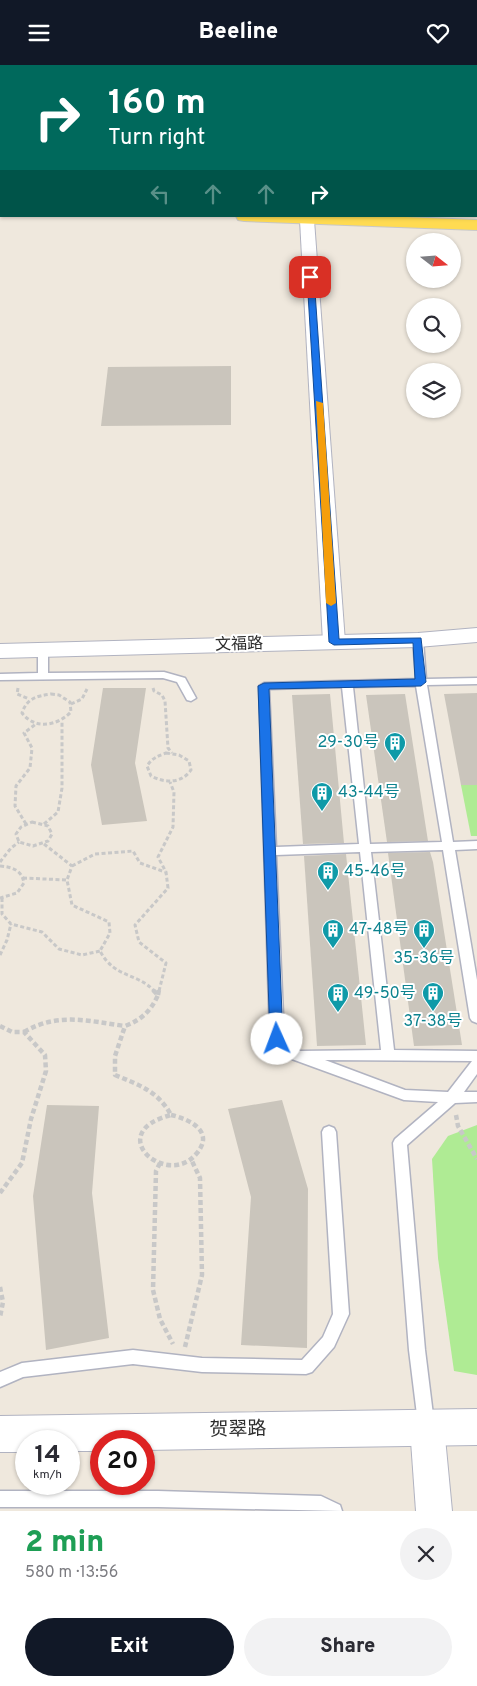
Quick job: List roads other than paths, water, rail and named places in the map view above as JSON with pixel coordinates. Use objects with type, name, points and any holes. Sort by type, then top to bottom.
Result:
[{"type":"main road","points":[[265,217],[477,225]]},
{"type":"street","points":[[307,219],[334,642]]},
{"type":"street","name":"文福路","points":[[0,651],[418,640],[477,635]]},
{"type":"street","points":[[427,1427],[434,1511]]},
{"type":"street","name":"贺翠路","points":[[0,1434],[477,1427]]},
{"type":"lane","points":[[418,640],[421,682],[477,1018]]},
{"type":"lane","points":[[43,651],[43,676]]},
{"type":"lane","points":[[0,677],[164,675],[181,680],[191,698]]},
{"type":"lane","points":[[477,681],[264,686],[277,1039],[294,1055],[404,1095],[452,1098],[477,1097]]},
{"type":"lane","points":[[347,684],[388,1056]]},
{"type":"lane","points":[[269,851],[477,845]]},
{"type":"lane","points":[[294,1055],[477,1056]]},
{"type":"lane","points":[[427,1427],[417,1350],[400,1143],[452,1098],[477,1064]]},
{"type":"lane","points":[[0,1381],[22,1370],[133,1357],[182,1362],[306,1367],[329,1342],[341,1314],[329,1132]]},
{"type":"lane","points":[[0,1499],[158,1499],[320,1503],[334,1511]]},
{"type":"place","name":"29-30号","points":[[395,762]]},
{"type":"place","name":"43-44号","points":[[322,812]]},
{"type":"place","name":"45-46号","points":[[328,891]]},
{"type":"place","name":"47-48号","points":[[333,949]]},
{"type":"place","name":"35-36号","points":[[424,949]]},
{"type":"place","name":"37-38号","points":[[433,1012]]},
{"type":"place","name":"49-50号","points":[[338,1013]]}]
